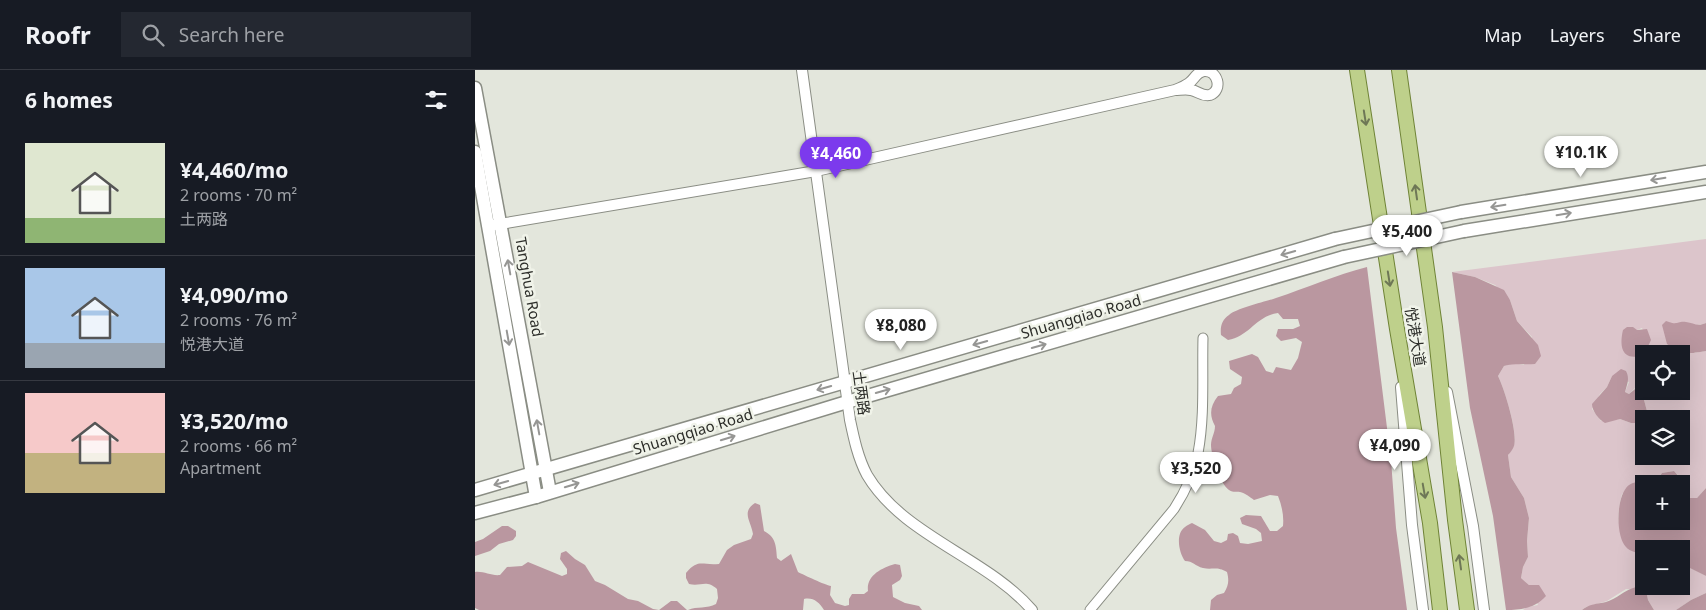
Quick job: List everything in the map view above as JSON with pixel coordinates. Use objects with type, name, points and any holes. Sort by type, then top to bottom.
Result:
[{"type":"main road","name":"悦港大道","points":[[1357,70],[1397,329],[1430,523],[1440,610]]},
{"type":"main road","name":"悦港大道","points":[[1399,70],[1435,327],[1455,520],[1467,610]]},
{"type":"main road","name":"Tanghua Road","points":[[475,88],[536,497]]},
{"type":"main road","name":"Tanghua Road","points":[[475,152],[495,225],[550,492]]},
{"type":"main road","name":"Shuangqiao Road","points":[[475,490],[1335,240],[1461,212],[1706,172]]},
{"type":"main road","name":"Shuangqiao Road","points":[[475,513],[536,497],[847,402],[1344,257],[1464,231],[1706,192]]},
{"type":"street","name":"土两路","points":[[802,70],[847,402],[857,450],[867,474],[884,496],[904,516],[1006,585],[1032,610]]},
{"type":"street","points":[[495,225],[816,171],[1175,90]]},
{"type":"street","points":[[1435,327],[1473,526],[1485,610]]},
{"type":"street","points":[[1397,329],[1412,525],[1423,610]]},
{"type":"street","points":[[1090,610],[1174,509],[1184,494],[1198,454],[1201,433],[1203,338]]},
{"type":"shaded area","points":[[1706,239],[1706,323],[1678,325],[1670,323],[1674,345],[1649,345],[1642,328],[1637,330],[1629,355],[1635,356],[1635,388],[1629,394],[1625,392],[1629,382],[1612,376],[1592,409],[1601,421],[1620,419],[1635,422],[1635,465],[1690,465],[1690,410],[1647,410],[1644,400],[1690,400],[1690,353],[1706,351],[1706,488],[1697,498],[1690,498],[1690,475],[1678,475],[1674,471],[1662,473],[1661,475],[1635,475],[1635,485],[1622,494],[1619,525],[1624,538],[1635,552],[1635,589],[1626,589],[1607,601],[1582,610],[1523,610],[1527,607],[1538,605],[1529,585],[1521,578],[1523,567],[1528,557],[1529,518],[1524,498],[1511,477],[1508,455],[1514,445],[1514,430],[1507,400],[1498,376],[1504,366],[1514,363],[1524,365],[1532,337],[1517,321],[1510,300],[1495,285],[1475,277],[1452,272]]},
{"type":"shaded area","points":[[1367,267],[1407,610],[1210,610],[1211,600],[1217,595],[1224,593],[1227,587],[1227,572],[1203,568],[1185,561],[1179,544],[1182,530],[1192,523],[1205,530],[1214,541],[1221,543],[1227,540],[1228,534],[1233,533],[1238,536],[1240,543],[1248,544],[1262,541],[1261,533],[1242,524],[1240,518],[1246,515],[1261,516],[1270,531],[1277,531],[1283,526],[1281,504],[1278,496],[1270,495],[1254,500],[1244,493],[1229,490],[1222,482],[1211,450],[1215,426],[1211,414],[1213,403],[1218,396],[1231,394],[1234,388],[1241,384],[1242,377],[1230,369],[1229,361],[1252,354],[1258,357],[1266,371],[1273,373],[1276,367],[1291,370],[1298,358],[1302,342],[1296,338],[1281,341],[1276,336],[1278,329],[1293,329],[1300,326],[1298,319],[1283,319],[1278,313],[1264,318],[1242,335],[1228,340],[1221,335],[1222,324],[1227,317],[1238,310]]},
{"type":"shaded area","points":[[1452,272],[1475,277],[1504,290],[1510,300],[1517,321],[1538,345],[1541,356],[1535,364],[1504,366],[1498,376],[1507,400],[1514,431],[1514,446],[1508,455],[1511,477],[1524,498],[1529,518],[1528,557],[1523,567],[1521,578],[1529,585],[1539,585],[1546,596],[1533,606],[1523,609],[1506,610],[1493,516],[1470,408]]},
{"type":"shaded area","points":[[1666,321],[1698,325],[1706,323],[1706,351],[1690,353],[1690,345],[1669,345],[1662,325]]},
{"type":"shaded area","points":[[1627,327],[1633,327],[1637,330],[1647,329],[1651,340],[1649,345],[1635,345],[1635,357],[1627,355],[1621,342],[1623,330]]},
{"type":"shaded area","points":[[1621,369],[1626,371],[1628,382],[1625,392],[1629,394],[1635,389],[1635,400],[1644,400],[1647,410],[1635,410],[1635,423],[1620,419],[1605,423],[1598,418],[1593,410],[1592,404],[1607,387],[1612,376]]},
{"type":"shaded area","points":[[1674,471],[1678,475],[1661,475],[1662,473]]},
{"type":"shaded area","points":[[1632,483],[1635,483],[1635,530],[1690,530],[1690,498],[1697,498],[1706,488],[1706,576],[1690,568],[1690,540],[1635,540],[1635,551],[1626,547],[1620,534],[1619,506],[1621,497]]},
{"type":"shaded area","points":[[755,503],[760,505],[764,531],[773,539],[777,558],[781,561],[791,554],[798,572],[831,586],[830,595],[835,603],[845,606],[849,605],[849,599],[852,594],[864,594],[868,591],[869,581],[876,573],[895,564],[900,565],[902,576],[900,580],[892,585],[893,597],[905,603],[919,606],[922,610],[824,610],[815,601],[804,599],[803,610],[688,610],[713,606],[718,598],[717,589],[710,584],[689,584],[686,573],[690,568],[698,564],[719,564],[727,550],[734,545],[751,539],[753,534],[748,513],[751,506]]},
{"type":"shaded area","points":[[502,526],[508,526],[516,531],[516,536],[513,540],[499,544],[490,551],[475,556],[475,542]]},
{"type":"shaded area","points":[[566,551],[585,565],[595,581],[628,599],[659,610],[479,610],[475,608],[475,572],[500,575],[507,567],[522,566],[528,562],[562,576],[567,574],[567,569],[560,559],[561,553]]},
{"type":"shaded area","points":[[1690,568],[1706,576],[1706,593],[1676,610],[1654,610],[1647,595],[1690,595]]},
{"type":"shaded area","points":[[1635,587],[1635,595],[1647,595],[1654,610],[1582,610],[1590,605],[1610,601]]},
{"type":"shaded area","points":[[1706,593],[1706,610],[1676,610],[1691,600]]},
{"type":"shaded area","points":[[671,601],[677,601],[687,610],[659,610]]}]
